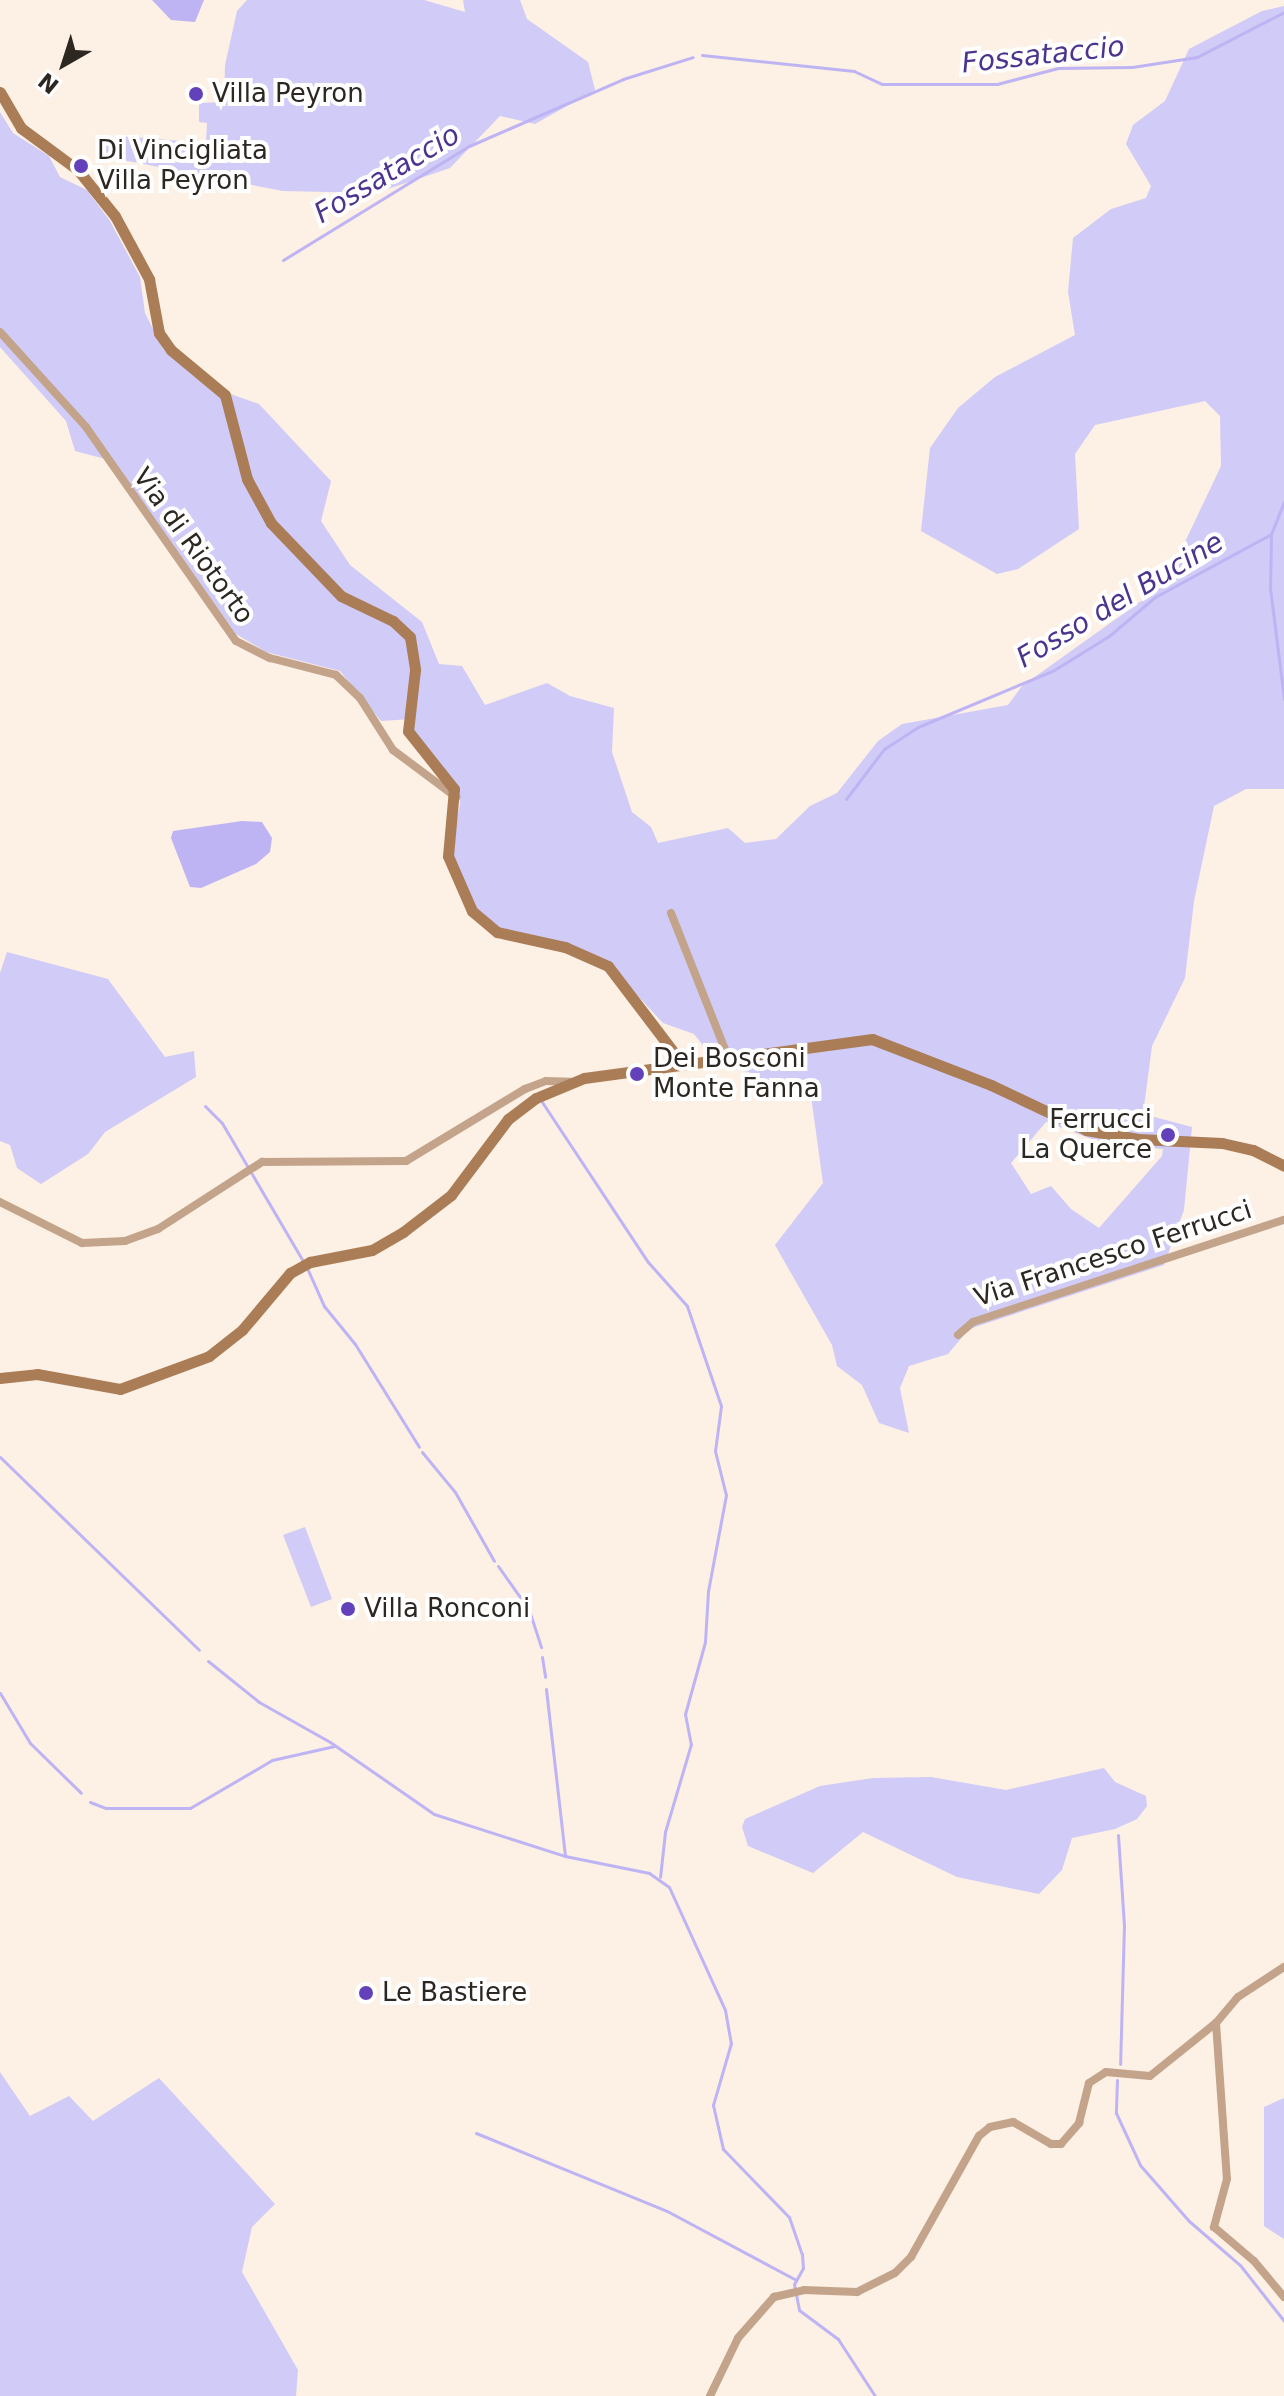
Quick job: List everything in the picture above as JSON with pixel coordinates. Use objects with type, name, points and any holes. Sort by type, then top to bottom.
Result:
[{"type":"main road","points":[[0,92],[21,128],[78,170],[115,216],[149,279],[159,333],[179,357],[219,387],[230,405],[247,479],[271,523],[341,596],[393,621],[410,637],[415,670],[408,731],[450,782],[456,798],[448,856],[472,911],[497,932],[565,947],[608,966],[682,1063]]},
{"type":"main road","points":[[0,1378],[37,1374],[111,1390],[144,1384],[220,1349],[304,1264],[361,1253],[403,1232],[451,1195],[508,1119],[536,1098],[571,1082],[682,1063],[872,1039],[991,1085],[1086,1130],[1138,1139],[1222,1143],[1253,1150],[1284,1166]]},
{"type":"street","name":"Via di Riotorto","points":[[0,332],[86,427],[236,641],[270,658],[336,675],[360,698],[393,750],[456,798]]},
{"type":"street","points":[[671,913],[728,1057]]},
{"type":"street","points":[[0,1202],[63,1236],[111,1243],[158,1229],[248,1170],[279,1159],[373,1165],[406,1161],[525,1089],[546,1081],[571,1082]]},
{"type":"street","name":"Via Francesco Ferrucci","points":[[958,1335],[973,1322],[1284,1220]]},
{"type":"street","points":[[710,2396],[738,2338],[774,2297],[804,2290],[857,2292],[895,2273],[917,2249],[979,2136],[990,2127],[1013,2122],[1051,2144],[1061,2144],[1079,2123],[1089,2083],[1106,2072],[1150,2076],[1216,2023],[1238,1997],[1284,1967]]},
{"type":"street","points":[[1216,2023],[1227,2179],[1214,2227],[1254,2261],[1284,2297]]},
{"type":"shaded area","points":[[152,0],[204,0],[195,22],[171,20]]},
{"type":"shaded area","points":[[247,0],[424,0],[465,12],[463,0],[520,0],[527,19],[588,62],[595,90],[535,124],[500,116],[450,168],[376,193],[283,191],[102,156],[98,148],[119,136],[206,143],[207,123],[199,122],[199,103],[224,102],[225,65],[237,11]]},
{"type":"shaded area","points":[[1284,6],[1284,789],[1246,789],[1214,806],[1194,901],[1185,978],[1152,1046],[1143,1114],[1192,1127],[1184,1210],[1164,1265],[969,1329],[948,1354],[909,1366],[900,1388],[909,1433],[879,1423],[862,1385],[837,1366],[832,1345],[775,1245],[823,1183],[811,1096],[770,1097],[749,1072],[720,1067],[694,1034],[663,1023],[610,966],[498,928],[472,907],[451,850],[460,804],[458,786],[415,736],[411,719],[381,721],[340,671],[266,652],[236,634],[113,461],[75,451],[66,421],[0,347],[0,112],[13,133],[49,156],[60,177],[87,190],[110,221],[140,277],[145,313],[163,349],[205,385],[259,404],[331,481],[321,521],[350,565],[422,622],[439,664],[462,666],[485,705],[547,683],[570,696],[614,708],[612,752],[632,812],[651,827],[658,843],[728,828],[745,843],[776,839],[810,806],[837,793],[878,741],[902,724],[1008,705],[1022,686],[1165,584],[1221,466],[1220,416],[1205,401],[1095,425],[1075,454],[1079,529],[1018,569],[997,574],[921,531],[930,448],[958,408],[995,377],[1075,335],[1068,292],[1073,238],[1111,209],[1146,198],[1151,186],[1126,144],[1133,125],[1165,101],[1189,49],[1262,11]],"holes":[[[1046,1122],[1105,1144],[1163,1149],[1162,1156],[1099,1228],[1071,1209],[1051,1186],[1031,1194],[1011,1163]]]},
{"type":"shaded area","points":[[242,821],[262,822],[272,838],[270,852],[256,864],[201,888],[190,887],[171,838],[173,831]]},
{"type":"shaded area","points":[[7,952],[108,979],[165,1057],[194,1051],[196,1077],[105,1132],[88,1154],[41,1184],[17,1168],[10,1145],[0,1141],[0,973]]},
{"type":"shaded area","points":[[305,1527],[332,1599],[311,1607],[283,1535]]},
{"type":"shaded area","points":[[1104,1768],[1115,1782],[1146,1796],[1147,1806],[1137,1819],[1115,1829],[1072,1838],[1062,1870],[1039,1894],[957,1877],[863,1832],[813,1873],[748,1846],[742,1827],[745,1819],[820,1786],[873,1778],[931,1777],[1006,1790]]},
{"type":"shaded area","points":[[0,2072],[30,2116],[69,2096],[93,2121],[159,2078],[275,2204],[252,2227],[242,2272],[298,2370],[296,2396],[0,2396]]},
{"type":"shaded area","points":[[1284,2098],[1284,2239],[1264,2226],[1264,2107]]},
{"type":"waterway","name":"Fossataccio","points":[[702,55],[854,71],[882,84],[997,84],[1058,68],[1132,67],[1197,57],[1284,12]]},
{"type":"waterway","name":"Fossataccio","points":[[283,260],[469,146],[623,79],[693,57]]},
{"type":"waterway","name":"Fosso del Bucine","points":[[846,799],[884,749],[918,727],[1054,670],[1109,636],[1155,597],[1271,534],[1284,501]]},
{"type":"waterway","points":[[1271,536],[1270,588],[1284,699]]},
{"type":"waterway","points":[[542,1102],[648,1262],[687,1306],[721,1406],[715,1451],[726,1495],[708,1591],[705,1642],[685,1714],[691,1744],[665,1832],[660,1877]]},
{"type":"waterway","points":[[205,1106],[222,1123],[303,1261]]},
{"type":"waterway","points":[[307,1268],[324,1306],[355,1344],[419,1447]]},
{"type":"waterway","points":[[422,1452],[455,1492],[494,1561]]},
{"type":"waterway","points":[[0,1457],[199,1650]]},
{"type":"waterway","points":[[498,1566],[529,1610],[541,1647]]},
{"type":"waterway","points":[[542,1657],[545,1677]]},
{"type":"waterway","points":[[208,1661],[259,1702],[330,1742],[434,1814],[565,1856],[649,1873],[669,1887],[725,2010],[731,2043],[713,2105],[723,2149],[789,2217],[802,2254],[803,2268],[794,2284],[799,2310],[838,2339],[875,2396]]},
{"type":"waterway","points":[[546,1689],[565,1856]]},
{"type":"waterway","points":[[0,1693],[30,1743],[81,1793]]},
{"type":"waterway","points":[[90,1802],[106,1808],[190,1808],[272,1760],[334,1746]]},
{"type":"waterway","points":[[1118,1835],[1124,1925],[1120,2064]]},
{"type":"waterway","points":[[1117,2080],[1116,2113],[1140,2165],[1189,2221],[1240,2265],[1284,2321]]},
{"type":"waterway","points":[[476,2133],[667,2211],[796,2280]]},
{"type":"place","name":"Villa Peyron","points":[[196,94]]},
{"type":"place","name":"Di Vincigliata Villa Peyron","points":[[81,166]]},
{"type":"place","name":"Dei Bosconi Monte Fanna","points":[[637,1074]]},
{"type":"place","name":"Ferrucci La Querce","points":[[1168,1135]]},
{"type":"place","name":"Villa Ronconi","points":[[348,1609]]},
{"type":"place","name":"Le Bastiere","points":[[366,1993]]}]
